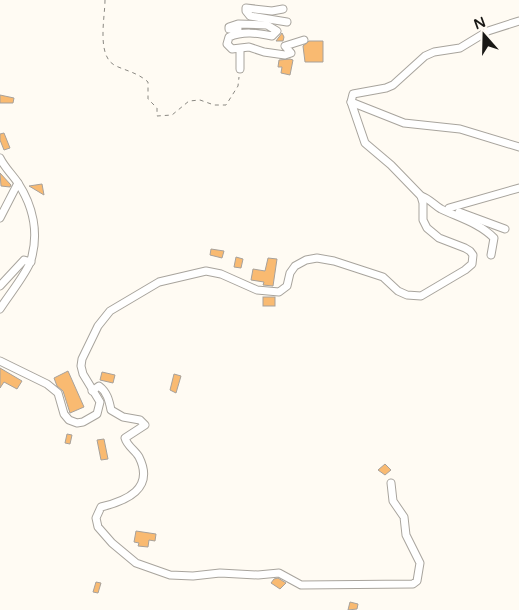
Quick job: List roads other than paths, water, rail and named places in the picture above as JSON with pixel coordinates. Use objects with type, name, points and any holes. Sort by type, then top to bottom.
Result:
[{"type":"street","points":[[272,28],[284,21],[250,16],[246,8],[272,11],[283,9]]},
{"type":"street","points":[[491,255],[494,238],[488,232],[478,225],[439,208],[365,143],[351,102],[354,94],[393,85],[425,56],[434,52],[460,48],[488,31],[519,21]]},
{"type":"street","points":[[238,29],[229,29],[229,27],[238,24],[267,25],[277,31],[272,36],[250,33],[229,37],[227,44],[232,49],[249,47],[264,52],[285,55],[291,53],[286,46],[304,40]]},
{"type":"street","points":[[240,48],[240,69]]},
{"type":"street","points":[[351,102],[404,124],[460,129],[519,147]]},
{"type":"street","points":[[0,158],[4,168],[18,183],[29,205],[35,224],[31,262],[0,310]]},
{"type":"street","points":[[0,218],[18,183]]},
{"type":"street","points":[[449,208],[519,188]]},
{"type":"street","points":[[425,197],[505,229]]},
{"type":"street","points":[[0,361],[47,384],[58,394],[64,414],[69,420],[77,423],[92,418],[97,414],[100,402],[92,391],[82,366],[82,359],[98,326],[110,311],[159,282],[206,270],[221,274],[257,290],[279,292],[287,286],[290,274],[295,266],[306,260],[317,258],[334,261],[382,277],[398,291],[407,295],[421,296],[472,264],[473,256],[465,248],[439,238],[427,228],[423,220],[425,197]]},
{"type":"street","points":[[0,286],[24,260],[31,262]]},
{"type":"street","points":[[92,391],[99,386],[104,389],[109,398],[111,410],[123,417],[140,420],[145,425],[125,438],[139,458],[144,477],[140,488],[124,499],[101,507],[96,518],[98,527],[112,543],[136,563],[170,575],[193,576],[220,573],[258,575],[279,573],[301,585],[413,584],[418,581],[420,563],[406,535],[404,517],[394,501],[391,483]]}]
